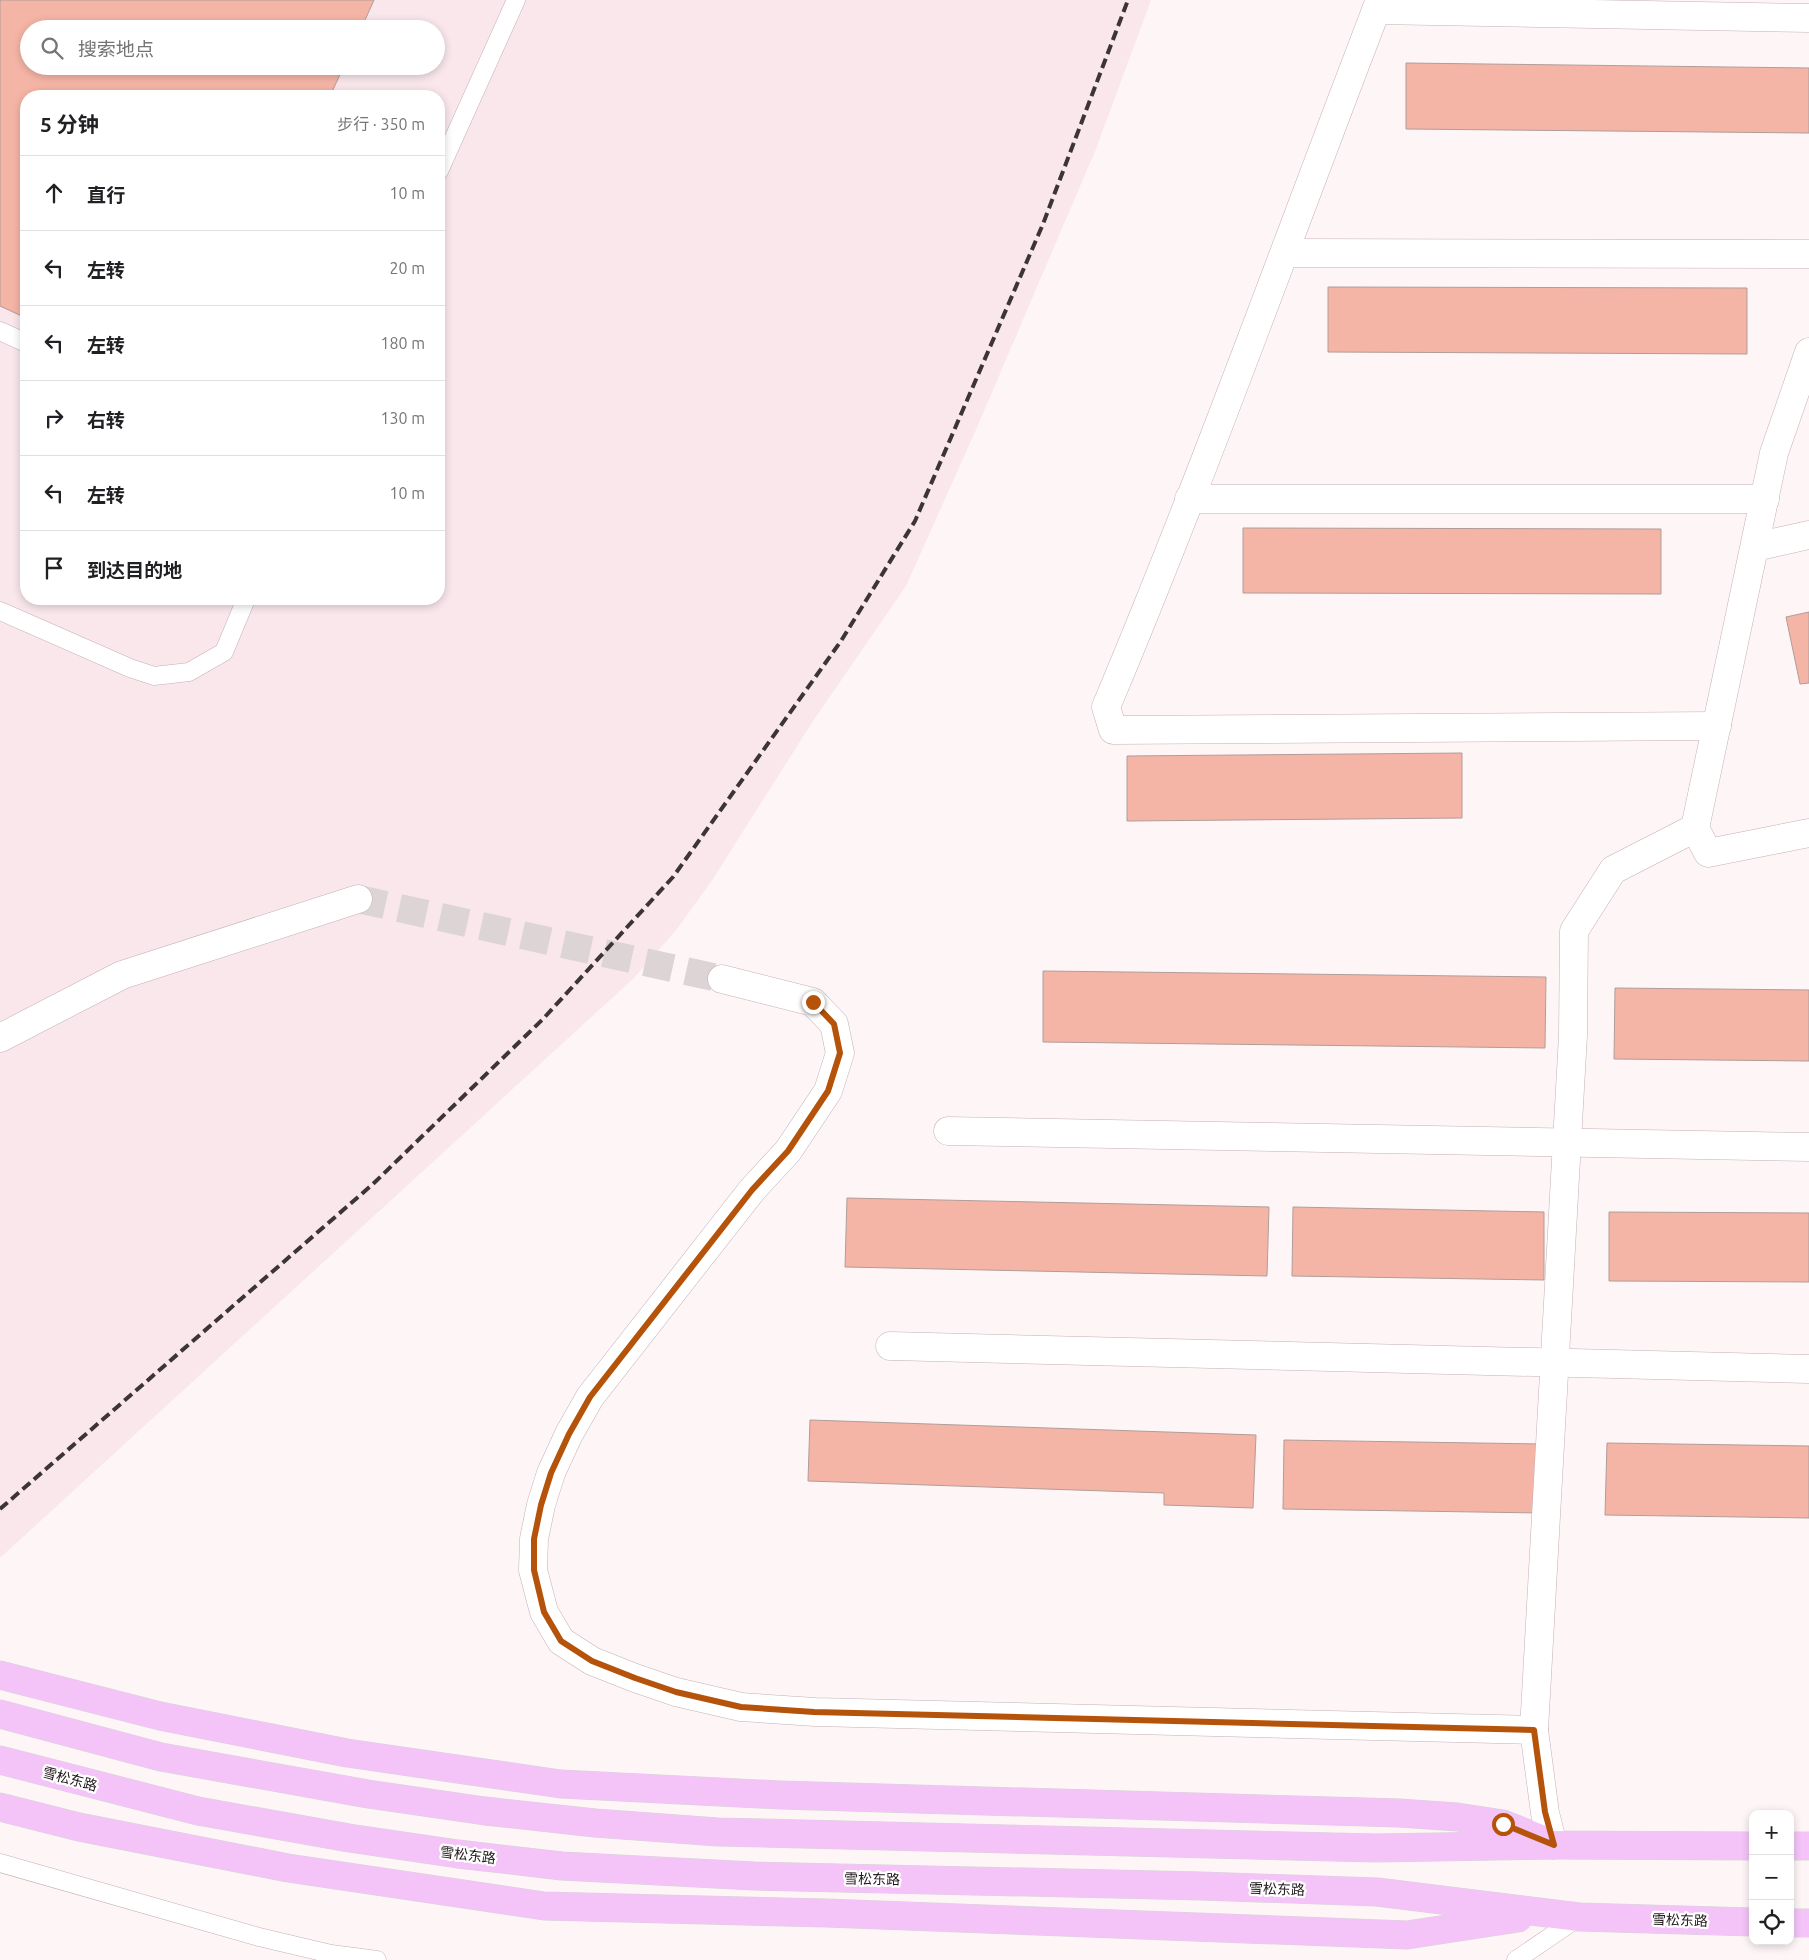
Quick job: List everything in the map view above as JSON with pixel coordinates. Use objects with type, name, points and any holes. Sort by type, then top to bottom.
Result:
[{"type":"main road","points":[[0,1675],[160,1716],[338,1752],[561,1784],[781,1795],[1438,1816],[1503,1824],[1554,1845]]},
{"type":"main road","points":[[0,1714],[170,1759],[387,1797],[484,1811],[595,1823],[718,1832],[1376,1848],[1554,1845],[1749,1846]]},
{"type":"main road","name":"雪松东路","points":[[0,1760],[198,1811],[348,1838],[458,1854],[562,1866],[754,1876],[1202,1886],[1377,1892],[1566,1915],[1749,1922]]},
{"type":"main road","points":[[0,1807],[79,1827],[288,1868],[544,1906],[827,1913],[1407,1935],[1566,1915]]},
{"type":"main road","points":[[1794,1846],[1809,1846]]},
{"type":"main road","points":[[1794,1923],[1809,1923]]},
{"type":"street","points":[[1717,726],[1113,730],[1106,707],[1285,253],[1378,5],[1809,18]]},
{"type":"street","points":[[1285,253],[1809,254]]},
{"type":"street","points":[[1809,352],[1774,454],[1695,828],[1708,853],[1809,833]]},
{"type":"street","points":[[1189,499],[1765,499]]},
{"type":"street","points":[[1755,547],[1809,535]]},
{"type":"street","points":[[1554,1845],[1545,1812],[1534,1730],[1567,1144],[1574,931],[1613,870],[1695,828]]},
{"type":"street","points":[[0,1038],[122,975],[358,899]]},
{"type":"street","points":[[722,979],[813,1002],[834,1024],[840,1053],[828,1091],[788,1151],[752,1190],[617,1361],[590,1397],[569,1434],[551,1473],[541,1505],[534,1539],[534,1570],[544,1612],[561,1641],[592,1661],[635,1678],[676,1692],[741,1707],[814,1712],[1534,1730]]},
{"type":"street","points":[[948,1131],[1809,1147]]},
{"type":"street","points":[[890,1346],[1809,1368]]},
{"type":"lane","points":[[445,157],[516,0]]},
{"type":"lane","points":[[0,331],[20,340]]},
{"type":"lane","points":[[0,611],[130,668],[154,676],[189,672],[224,652],[244,605]]},
{"type":"lane","points":[[0,1863],[259,1937],[331,1954],[376,1960]]},
{"type":"lane","points":[[1516,1960],[1566,1915]]},
{"type":"shaded area","points":[[0,0],[1151,0],[1096,149],[975,432],[906,586],[811,724],[713,879],[677,929],[634,978],[0,1558]]},
{"type":"building","points":[[0,0],[374,0],[365,20],[20,20],[20,75],[340,75],[333,90],[20,90],[20,315],[0,306]]},
{"type":"building","points":[[1406,63],[1809,68],[1809,133],[1406,129]]},
{"type":"building","points":[[1328,287],[1747,288],[1747,354],[1328,352]]},
{"type":"building","points":[[1243,528],[1661,529],[1661,594],[1243,593]]},
{"type":"building","points":[[1809,612],[1809,683],[1800,684],[1786,617]]},
{"type":"building","points":[[1462,753],[1462,818],[1127,821],[1127,756]]},
{"type":"building","points":[[1043,971],[1546,977],[1545,1048],[1043,1042]]},
{"type":"building","points":[[1615,988],[1809,990],[1809,1061],[1614,1059]]},
{"type":"building","points":[[847,1198],[1269,1207],[1267,1276],[845,1267]]},
{"type":"building","points":[[1293,1207],[1544,1212],[1544,1280],[1292,1276]]},
{"type":"building","points":[[1609,1212],[1809,1213],[1809,1282],[1609,1281]]},
{"type":"building","points":[[810,1420],[1256,1435],[1253,1508],[1164,1505],[1164,1493],[808,1481]]},
{"type":"building","points":[[1284,1440],[1542,1444],[1540,1513],[1283,1509]]},
{"type":"building","points":[[1607,1443],[1809,1446],[1809,1518],[1605,1515]]},
{"type":"tunnel","points":[[358,899],[722,979]]},
{"type":"railway","points":[[0,1509],[373,1184],[543,1019],[673,877],[841,641],[915,521],[1043,224],[1128,0]]},
{"type":"route","points":[[813,1002],[834,1024],[840,1053],[828,1091],[788,1151],[752,1190],[590,1397],[569,1434],[551,1473],[541,1505],[534,1539],[534,1570],[544,1612],[561,1641],[592,1661],[635,1678],[676,1692],[741,1707],[814,1712],[1534,1730],[1545,1812],[1554,1845],[1503,1824]]}]
